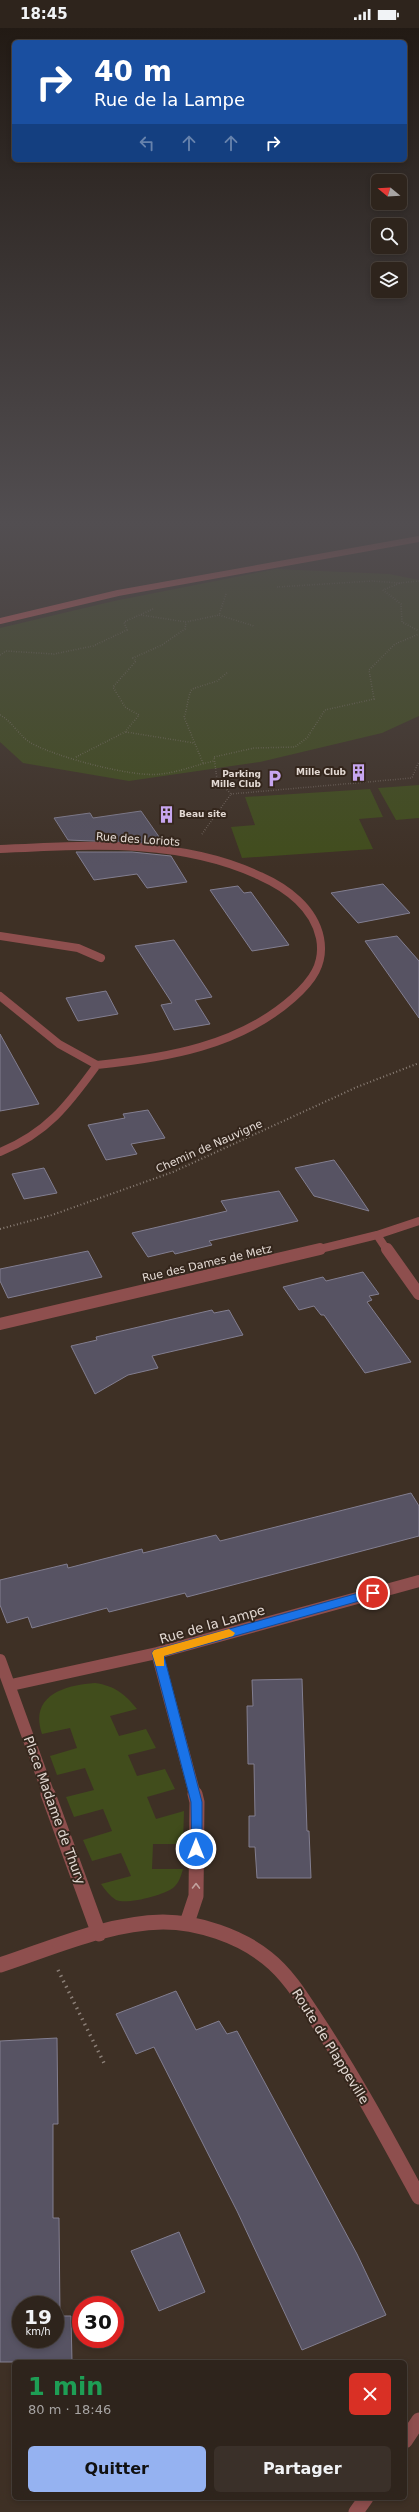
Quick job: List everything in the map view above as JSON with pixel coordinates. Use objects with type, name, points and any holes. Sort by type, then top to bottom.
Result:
[{"type":"street","name":"Rue des Loriots","points":[[0,849],[120,847],[187,853],[238,866],[264,878],[305,907],[318,924],[321,944],[319,967],[303,988],[282,1008],[250,1027],[217,1042],[142,1060],[97,1065]]},
{"type":"street","points":[[0,936],[78,948],[101,958]]},
{"type":"street","points":[[0,996],[59,1044],[97,1065],[52,1123],[35,1136],[0,1152]]},
{"type":"street","name":"Rue des Dames de Metz","points":[[0,1324],[377,1235],[419,1221]]},
{"type":"street","points":[[377,1235],[419,1294]]},
{"type":"street","name":"Rue de la Lampe","points":[[11,1685],[158,1653],[419,1580]]},
{"type":"street","points":[[158,1653],[196,1802],[196,1896],[187,1923]]},
{"type":"street","name":"Place Madame de Thury","points":[[0,1660],[11,1685],[99,1934]]},
{"type":"street","name":"Route de Plappeville","points":[[0,1965],[99,1934],[142,1924],[187,1923],[223,1935],[258,1951],[290,1981],[342,2058],[419,2197]]},
{"type":"street","points":[[407,2438],[419,2420]]},
{"type":"street","points":[[356,2512],[365,2500]]},
{"type":"path","points":[[0,655],[6,651],[54,654],[92,646],[114,636]]},
{"type":"path","points":[[76,757],[125,732],[139,715],[125,707],[113,687],[136,661],[133,658],[162,645],[174,636]]},
{"type":"path","points":[[230,794],[217,779],[214,757],[254,748],[295,747],[306,738],[326,710],[374,699],[369,670],[395,644],[414,636]]},
{"type":"path","points":[[203,763],[184,717],[189,705],[188,697],[192,689],[217,681],[228,672]]},
{"type":"path","points":[[0,715],[12,720],[30,742],[76,757],[155,775],[214,761]]},
{"type":"path","points":[[125,732],[194,743]]},
{"type":"path","points":[[187,853],[230,794],[341,786],[412,778],[419,761]]},
{"type":"path","name":"Chemin de Nauvigne","points":[[0,1229],[52,1215],[173,1172],[357,1087],[419,1063]]},
{"type":"path","points":[[48,1950],[104,2063]]},
{"type":"green space","points":[[0,636],[419,636],[419,716],[382,733],[260,762],[129,781],[23,763],[0,742]]},
{"type":"green space","points":[[419,785],[419,818],[396,820],[378,788]]},
{"type":"green space","points":[[370,789],[383,817],[359,819],[373,849],[242,858],[231,827],[255,825],[245,797]]},
{"type":"green space","points":[[95,1683],[108,1686],[124,1695],[137,1709],[110,1716],[119,1736],[146,1729],[156,1748],[128,1755],[137,1776],[165,1769],[175,1789],[147,1797],[156,1819],[184,1811],[183,1844],[153,1844],[152,1869],[183,1869],[180,1879],[175,1886],[162,1894],[136,1900],[121,1901],[112,1897],[101,1884],[131,1876],[121,1853],[92,1861],[83,1840],[112,1831],[103,1809],[74,1817],[66,1797],[94,1790],[85,1768],[57,1775],[50,1756],[77,1748],[70,1728],[42,1734],[39,1721],[40,1710],[52,1695],[72,1686]]},
{"type":"building","points":[[141,811],[164,844],[68,840],[54,818],[90,813],[93,818]]},
{"type":"building","points":[[76,852],[132,852],[171,856],[187,882],[147,888],[137,874],[94,880]]},
{"type":"building","points":[[383,884],[410,913],[358,923],[331,893]]},
{"type":"building","points":[[238,886],[244,893],[251,892],[289,945],[252,951],[210,890]]},
{"type":"building","points":[[397,936],[419,961],[419,1018],[365,941]]},
{"type":"building","points":[[174,940],[212,997],[195,1000],[210,1024],[174,1030],[161,1005],[172,1003],[135,946]]},
{"type":"building","points":[[106,991],[118,1014],[78,1021],[66,998]]},
{"type":"building","points":[[0,1034],[39,1104],[0,1111]]},
{"type":"building","points":[[148,1110],[165,1138],[131,1144],[137,1154],[106,1160],[88,1125],[125,1118],[123,1114]]},
{"type":"building","points":[[334,1160],[369,1211],[314,1196],[295,1168]]},
{"type":"building","points":[[44,1168],[57,1193],[24,1199],[12,1174]]},
{"type":"building","points":[[279,1191],[298,1221],[209,1241],[212,1245],[175,1254],[173,1251],[148,1257],[132,1233],[227,1211],[221,1201]]},
{"type":"building","points":[[88,1251],[102,1277],[8,1298],[0,1281],[0,1269]]},
{"type":"building","points":[[363,1272],[379,1294],[369,1296],[372,1300],[367,1302],[411,1362],[365,1373],[324,1315],[321,1315],[314,1306],[299,1310],[283,1287],[323,1277],[326,1281]]},
{"type":"building","points":[[212,1310],[214,1313],[229,1310],[243,1335],[152,1356],[158,1368],[128,1375],[95,1394],[71,1346],[97,1340],[96,1337]]},
{"type":"building","points":[[411,1493],[419,1506],[419,1536],[187,1597],[185,1593],[109,1612],[107,1608],[32,1628],[28,1617],[7,1623],[0,1605],[0,1580],[67,1564],[68,1568],[142,1549],[143,1553],[216,1535],[220,1541]]},
{"type":"building","points":[[302,1679],[307,1831],[309,1831],[311,1878],[257,1878],[255,1847],[249,1847],[249,1816],[255,1816],[254,1764],[248,1764],[247,1706],[253,1706],[252,1680]]},
{"type":"building","points":[[176,1991],[196,2030],[219,2021],[227,2034],[237,2031],[357,2254],[386,2315],[302,2350],[237,2211],[154,2047],[136,2054],[116,2014]]},
{"type":"building","points":[[57,2038],[58,2124],[53,2124],[53,2218],[59,2218],[60,2296],[12,2296],[12,2348],[64,2348],[64,2316],[71,2316],[72,2360],[12,2360],[12,2362],[0,2362],[0,2041]]},
{"type":"building","points":[[179,2232],[205,2292],[159,2311],[131,2251]]},
{"type":"slow traffic","points":[[160,1663],[158,1653],[229,1633]]},
{"type":"place","name":"Mille Club","points":[[359,772]]},
{"type":"place","name":"Parking Mille Club","points":[[274,779]]},
{"type":"place","name":"Beau site","points":[[166,814]]},
{"type":"route","points":[[196,1849],[196,1802],[158,1653],[373,1593]]}]
